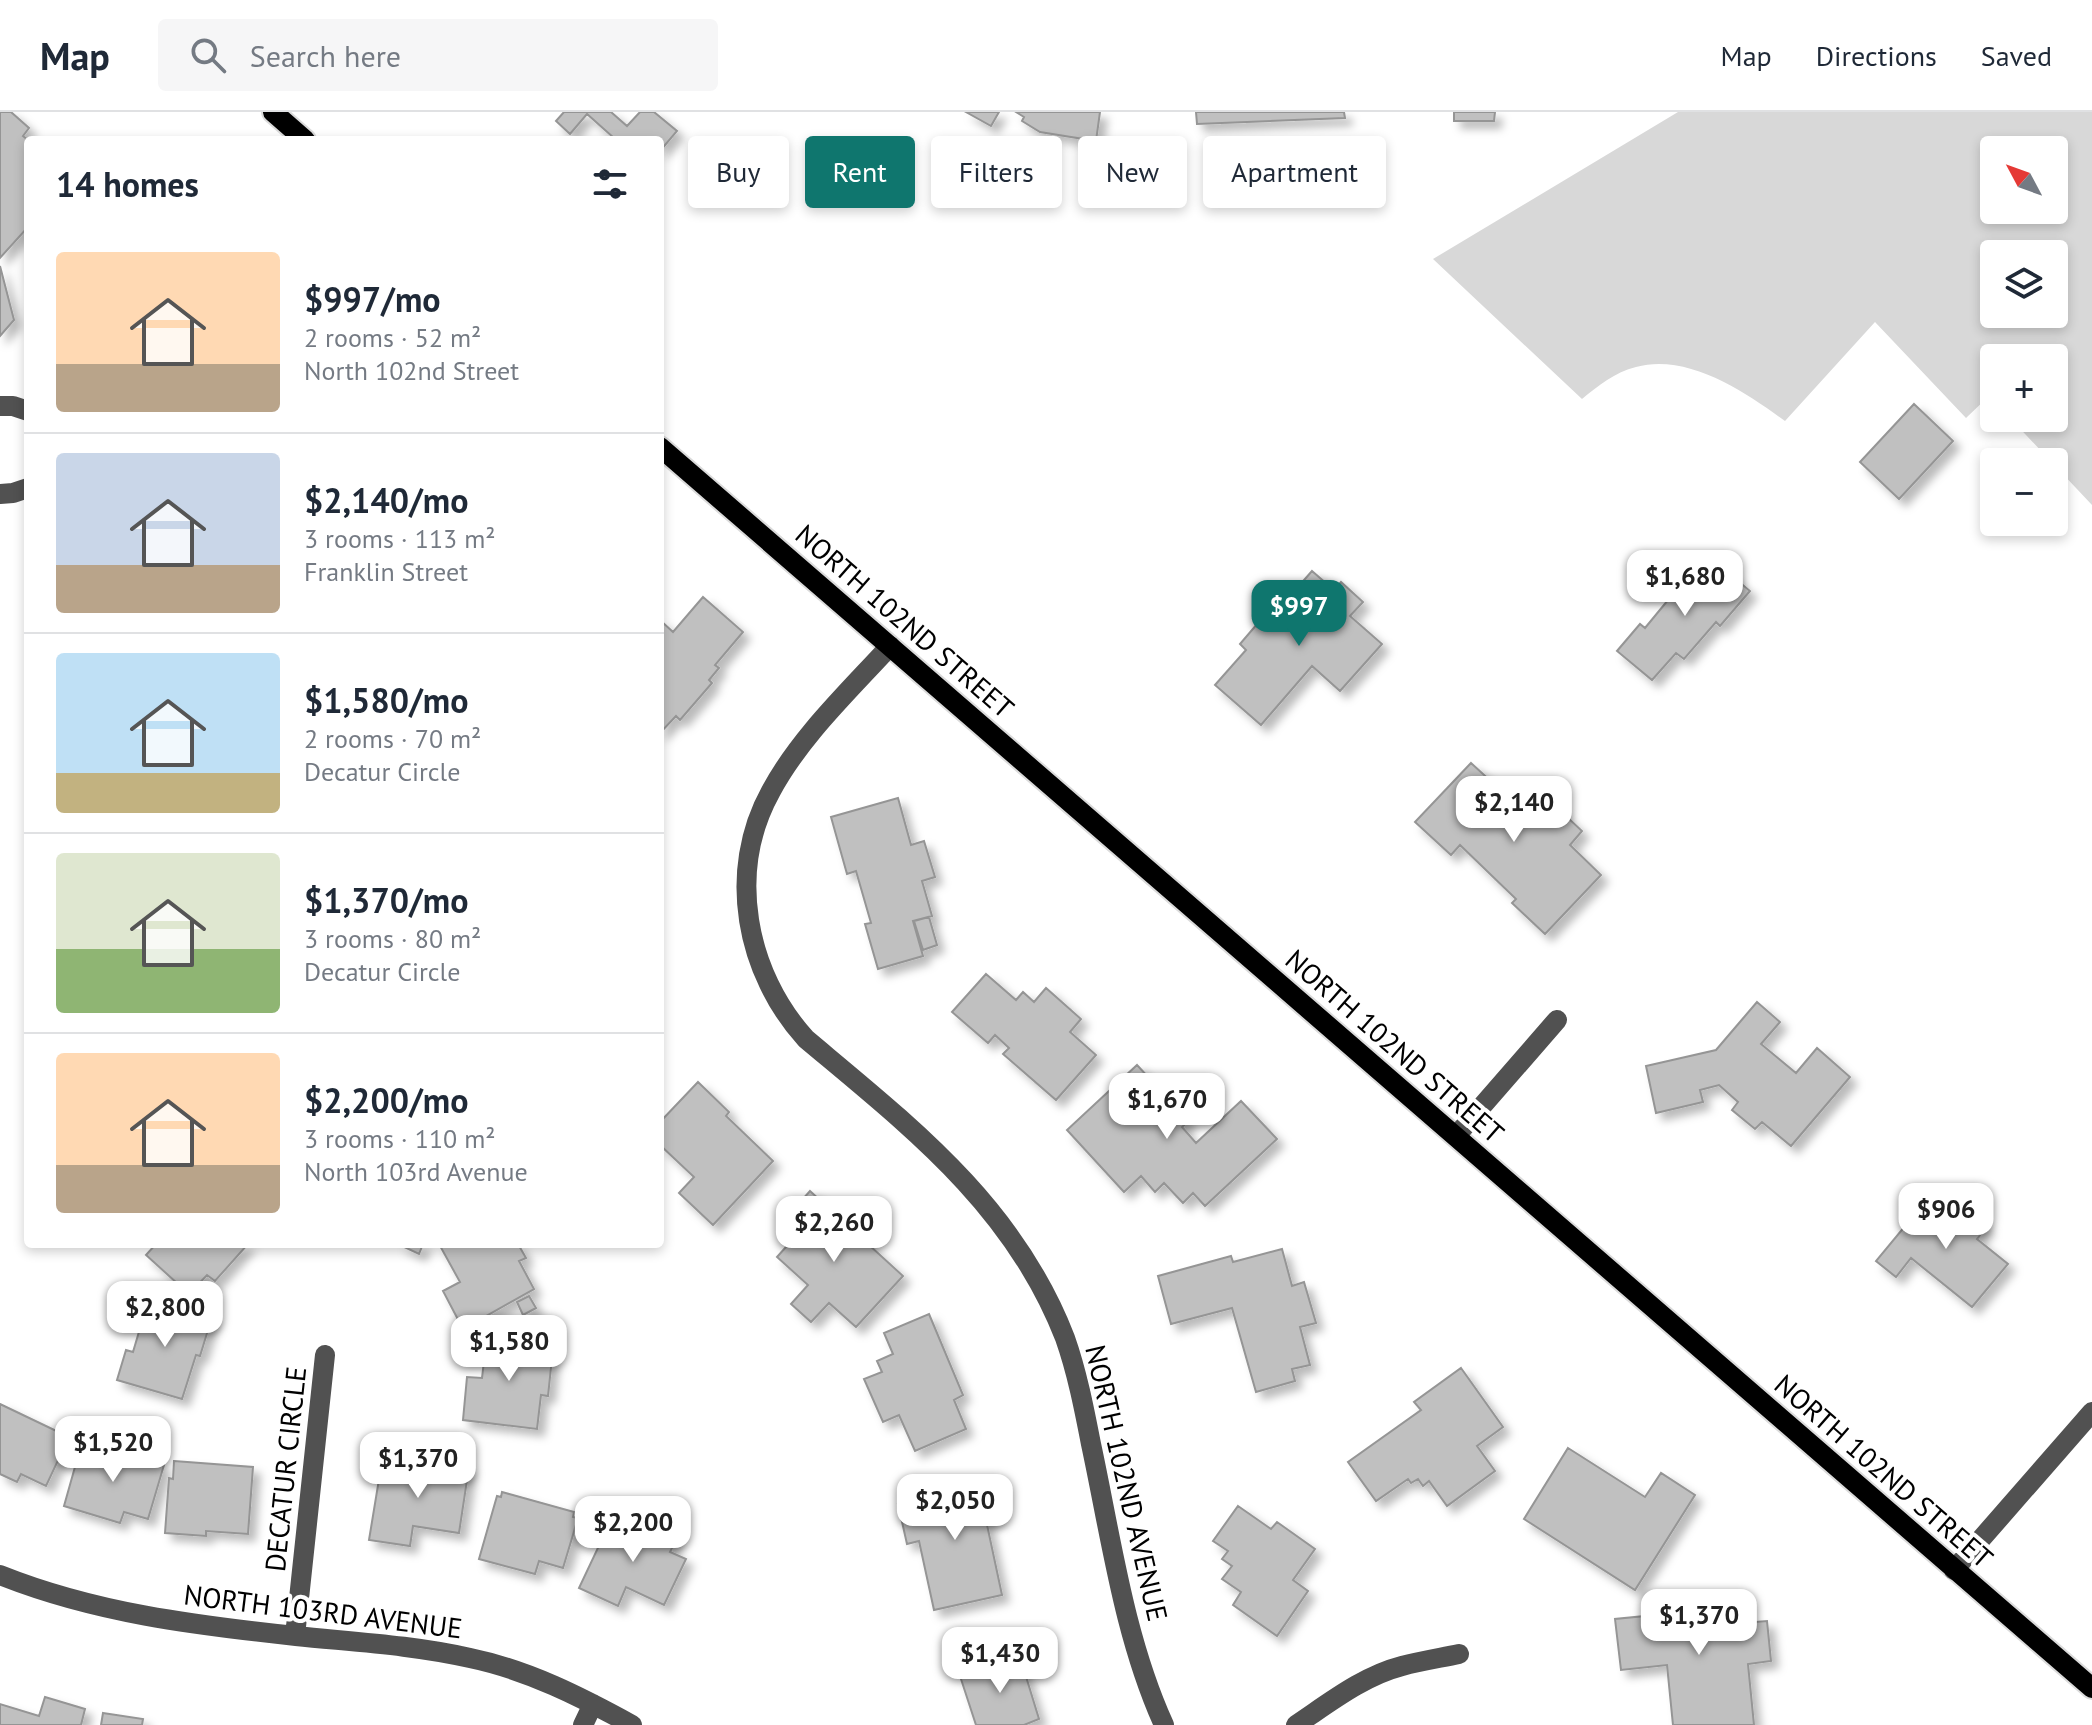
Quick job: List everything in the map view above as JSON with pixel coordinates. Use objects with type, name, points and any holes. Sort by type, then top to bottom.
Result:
[{"type":"main road","points":[[273,112],[300,136]]},
{"type":"main road","name":"NORTH 102ND STREET","points":[[664,450],[2092,1688]]},
{"type":"street","points":[[0,406],[24,410]]},
{"type":"street","points":[[0,494],[24,489]]},
{"type":"street","name":"NORTH 102ND AVENUE","points":[[890,646],[800,749],[770,792],[750,849],[746,879],[753,943],[769,986],[793,1025],[944,1158],[987,1205],[1034,1273],[1070,1356],[1130,1624],[1145,1678],[1164,1725]]},
{"type":"street","points":[[1456,1136],[1557,1020]]},
{"type":"street","name":"DECATUR CIRCLE","points":[[295,1636],[325,1355]]},
{"type":"street","points":[[1954,1570],[2092,1412]]},
{"type":"street","name":"NORTH 103RD AVENUE","points":[[0,1575],[67,1599],[116,1611],[473,1658],[549,1682],[632,1725]]},
{"type":"street","points":[[1296,1725],[1377,1675],[1400,1666],[1459,1654]]},
{"type":"street","points":[[583,1725],[593,1704]]},
{"type":"shaded area","points":[[1678,112],[2092,112],[2092,505],[2068,480],[2068,448],[2038,448],[2023,432],[2068,432],[2068,344],[1980,344],[1980,405],[1966,418],[1875,322],[1785,421],[1734,387],[1676,365],[1656,364],[1628,369],[1582,399],[1433,259]]},
{"type":"building","points":[[0,112],[11,112],[29,128],[23,136],[24,231],[0,258]]},
{"type":"building","points":[[564,112],[611,112],[627,126],[640,112],[654,112],[677,131],[664,146],[664,136],[612,136],[587,114],[570,134],[556,121]]},
{"type":"building","points":[[966,112],[999,112],[991,126]]},
{"type":"building","points":[[1016,112],[1100,112],[1097,136],[1078,138],[1040,132],[1022,121],[1024,117]]},
{"type":"building","points":[[1196,112],[1344,112],[1345,118],[1197,124]]},
{"type":"building","points":[[1454,112],[1495,112],[1494,121],[1454,121]]},
{"type":"building","points":[[0,266],[14,320],[0,336]]},
{"type":"building","points":[[1914,404],[1953,441],[1899,499],[1860,462]]},
{"type":"building","points":[[1706,554],[1750,591],[1720,626],[1716,622],[1684,659],[1676,653],[1652,680],[1617,651],[1640,624],[1645,628]]},
{"type":"building","points":[[1312,571],[1334,590],[1341,582],[1363,602],[1350,616],[1382,644],[1340,691],[1312,666],[1261,725],[1215,685],[1246,650],[1240,644],[1264,616],[1269,620]]},
{"type":"building","points":[[703,597],[743,632],[715,665],[719,668],[709,680],[712,683],[680,720],[676,716],[664,729],[664,624],[673,632]]},
{"type":"building","points":[[1471,763],[1518,806],[1535,787],[1582,831],[1570,845],[1601,875],[1545,934],[1512,903],[1516,899],[1460,845],[1451,855],[1415,822]]},
{"type":"building","points":[[898,798],[911,845],[924,841],[935,877],[922,881],[932,916],[913,921],[923,956],[878,969],[865,924],[871,923],[856,871],[847,874],[831,817]]},
{"type":"building","points":[[929,917],[937,945],[923,950],[914,921]]},
{"type":"building","points":[[986,974],[1016,1000],[1023,992],[1034,1002],[1046,988],[1081,1019],[1070,1032],[1096,1055],[1056,1100],[1003,1054],[1009,1048],[995,1035],[988,1043],[952,1012]]},
{"type":"building","points":[[1757,1002],[1780,1022],[1761,1044],[1796,1073],[1817,1048],[1850,1077],[1791,1146],[1762,1122],[1755,1129],[1732,1110],[1738,1102],[1719,1085],[1700,1090],[1703,1102],[1656,1113],[1646,1066],[1716,1050]]},
{"type":"building","points":[[1137,1065],[1189,1121],[1182,1127],[1196,1143],[1241,1101],[1277,1139],[1205,1206],[1193,1193],[1183,1203],[1164,1183],[1155,1192],[1141,1176],[1124,1192],[1067,1130]]},
{"type":"building","points":[[698,1082],[729,1112],[726,1116],[773,1161],[713,1225],[679,1193],[694,1177],[664,1149],[664,1118]]},
{"type":"building","points":[[810,1191],[903,1276],[856,1327],[829,1303],[811,1322],[791,1304],[808,1285],[777,1257],[795,1237],[781,1224]]},
{"type":"building","points":[[1925,1202],[1944,1217],[1957,1202],[1987,1227],[1977,1239],[2008,1264],[1972,1307],[1911,1258],[1896,1277],[1876,1261]]},
{"type":"building","points":[[152,1248],[244,1248],[215,1281],[207,1275],[189,1294],[146,1255]]},
{"type":"building","points":[[406,1248],[421,1248],[419,1254]]},
{"type":"building","points":[[441,1248],[520,1248],[526,1258],[519,1261],[534,1289],[463,1329],[443,1291],[460,1282]]},
{"type":"building","points":[[1282,1249],[1292,1286],[1304,1282],[1316,1323],[1300,1327],[1310,1365],[1292,1369],[1295,1381],[1256,1392],[1232,1308],[1171,1324],[1158,1276],[1231,1256],[1233,1262]]},
{"type":"building","points":[[529,1296],[536,1308],[523,1315],[517,1302]]},
{"type":"building","points":[[149,1298],[212,1317],[182,1399],[117,1380],[126,1350],[133,1352]]},
{"type":"building","points":[[929,1314],[963,1395],[954,1400],[966,1429],[915,1451],[899,1415],[883,1422],[864,1379],[882,1372],[877,1361],[893,1354],[884,1333]]},
{"type":"building","points":[[487,1335],[545,1341],[543,1357],[552,1358],[548,1396],[541,1395],[537,1429],[463,1420],[467,1377],[482,1378]]},
{"type":"building","points":[[1461,1368],[1503,1427],[1477,1446],[1495,1471],[1447,1506],[1429,1481],[1423,1486],[1418,1479],[1411,1483],[1408,1479],[1376,1501],[1348,1462],[1421,1410],[1414,1402]]},
{"type":"building","points":[[0,1404],[69,1437],[46,1486],[21,1474],[17,1482],[0,1474]]},
{"type":"building","points":[[82,1442],[164,1465],[148,1519],[124,1512],[120,1523],[64,1506]]},
{"type":"building","points":[[1568,1448],[1645,1497],[1661,1473],[1695,1495],[1635,1590],[1524,1519]]},
{"type":"building","points":[[414,1458],[469,1467],[459,1533],[413,1526],[410,1546],[369,1540],[382,1461],[413,1466]]},
{"type":"building","points":[[174,1461],[253,1467],[248,1534],[206,1531],[206,1536],[165,1533],[169,1478],[173,1479]]},
{"type":"building","points":[[987,1478],[996,1518],[986,1520],[1002,1595],[934,1610],[919,1541],[907,1544],[898,1504],[925,1498],[924,1491]]},
{"type":"building","points":[[502,1492],[574,1512],[573,1517],[578,1518],[563,1568],[539,1561],[535,1574],[479,1559],[497,1496],[501,1497]]},
{"type":"building","points":[[1238,1506],[1271,1529],[1277,1522],[1315,1549],[1293,1580],[1308,1591],[1277,1636],[1233,1605],[1241,1592],[1222,1579],[1232,1566],[1222,1559],[1228,1551],[1213,1541]]},
{"type":"building","points":[[613,1516],[644,1530],[647,1524],[677,1538],[670,1552],[686,1559],[664,1605],[626,1587],[618,1606],[579,1588]]},
{"type":"building","points":[[1739,1595],[1742,1623],[1767,1621],[1771,1661],[1748,1664],[1754,1725],[1673,1725],[1667,1665],[1621,1670],[1615,1619],[1665,1614],[1664,1602]]},
{"type":"building","points":[[1020,1657],[1039,1719],[1024,1725],[976,1725],[960,1676]]},
{"type":"building","points":[[45,1697],[85,1709],[81,1725],[0,1725],[0,1704],[39,1716]]},
{"type":"building","points":[[103,1713],[143,1719],[142,1725],[101,1725]]}]
